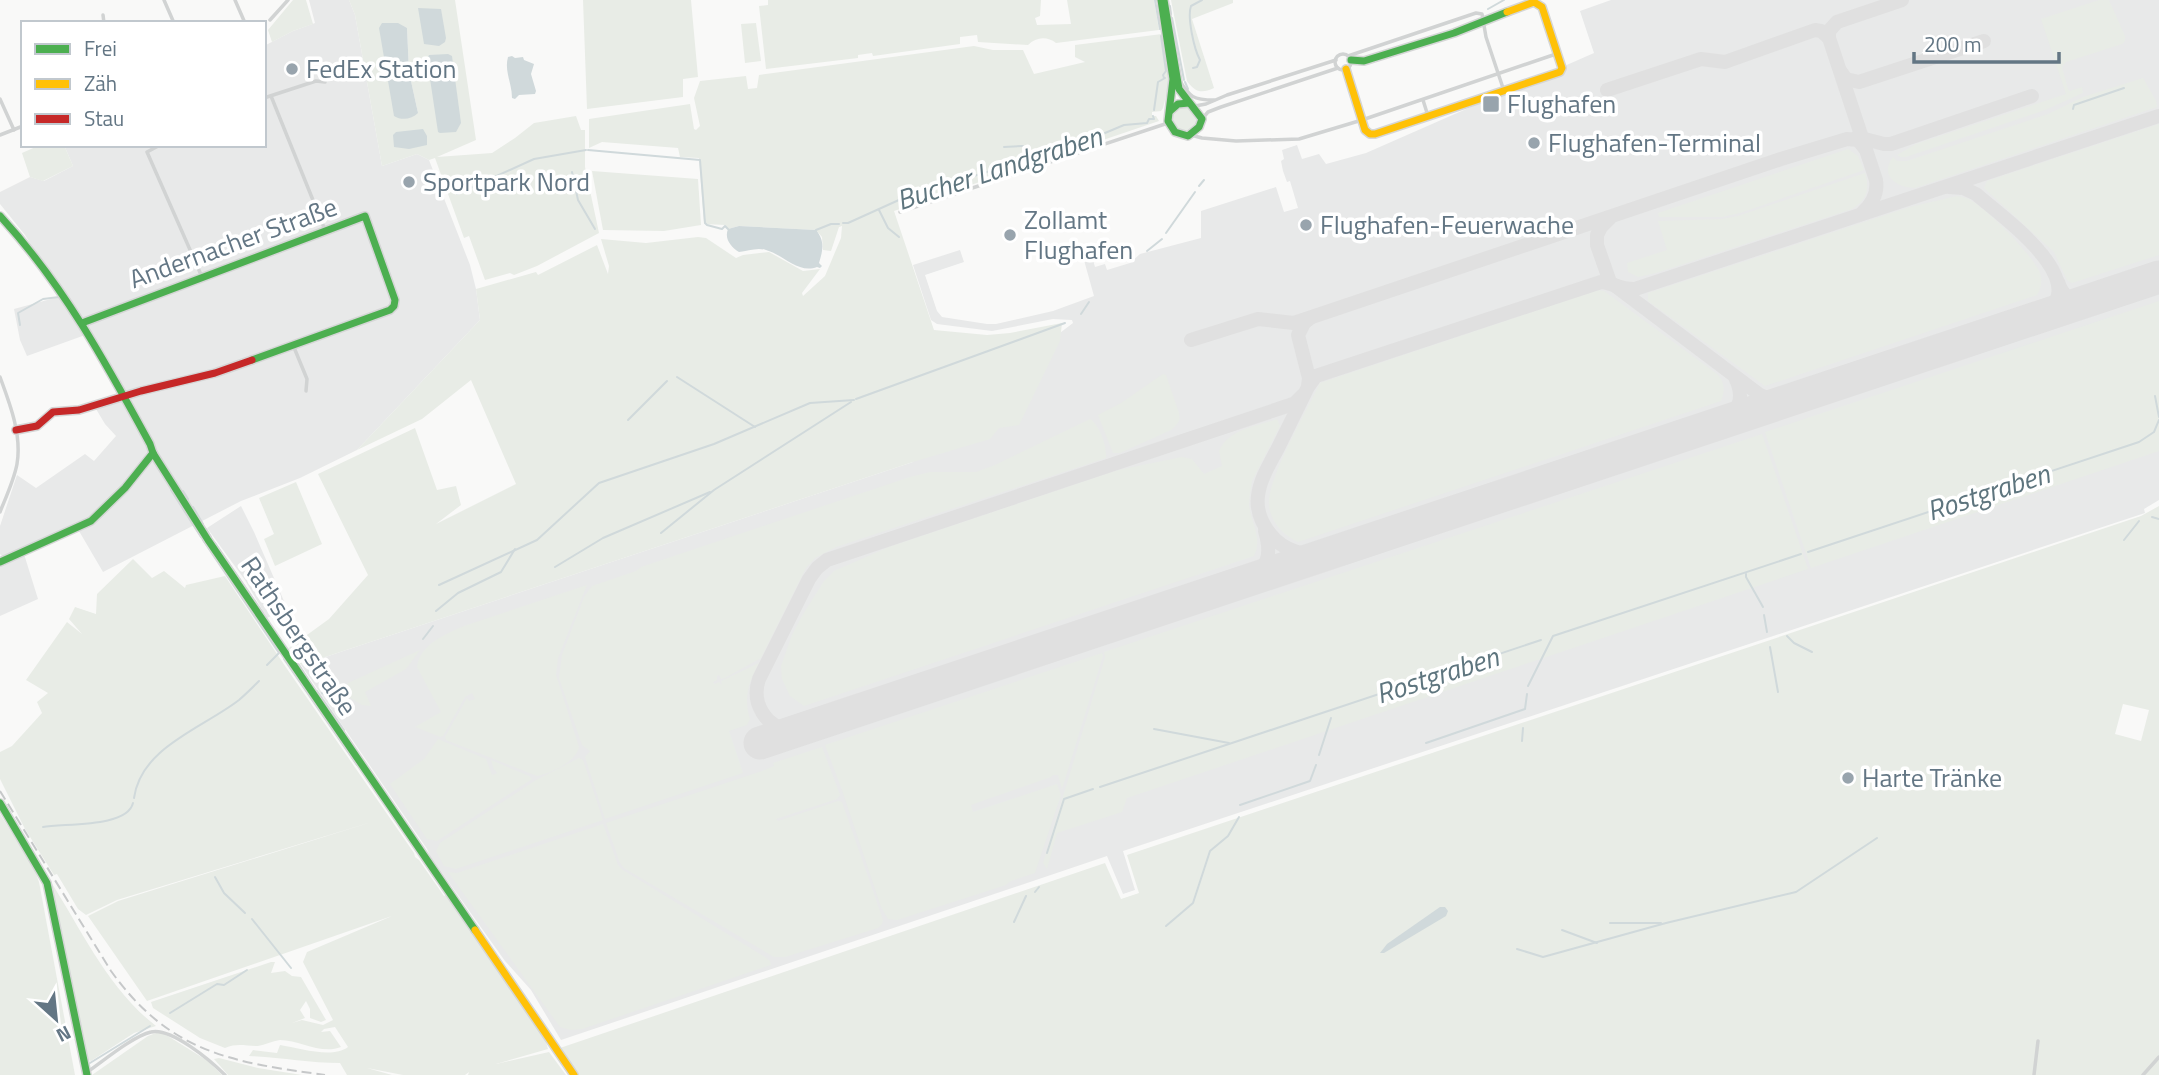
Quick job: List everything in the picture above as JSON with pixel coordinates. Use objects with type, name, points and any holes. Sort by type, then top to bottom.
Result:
[{"type":"street","points":[[164,0],[173,21]]},
{"type":"street","points":[[235,0],[244,21]]},
{"type":"street","points":[[270,20],[288,0]]},
{"type":"street","points":[[1163,0],[1181,93],[1202,119]]},
{"type":"street","points":[[1163,0],[1173,76],[1168,123],[1183,136],[1236,141],[1299,139],[1558,53]]},
{"type":"street","points":[[1169,113],[1178,104],[1206,104],[1336,60],[1341,54],[1364,61],[1454,33],[1534,2],[1539,4],[1562,68],[1560,72],[1370,134],[1366,131],[1336,60]]},
{"type":"street","points":[[1349,58],[1476,13],[1482,14],[1486,37],[1504,91]]},
{"type":"street","points":[[103,15],[104,21]]},
{"type":"street","points":[[1191,135],[1202,119],[1213,110],[1349,67],[1349,58]]},
{"type":"street","points":[[1176,74],[1191,97],[1198,100],[1216,100]]},
{"type":"street","points":[[266,98],[316,81],[325,82]]},
{"type":"street","points":[[271,96],[325,230]]},
{"type":"street","points":[[0,99],[14,130]]},
{"type":"street","points":[[1423,100],[1428,116]]},
{"type":"street","points":[[900,212],[1168,123]]},
{"type":"street","points":[[0,135],[21,127]]},
{"type":"street","points":[[156,147],[147,152],[202,276]]},
{"type":"street","name":"Rathsbergstraße","points":[[0,216],[46,270],[82,323],[153,453],[216,551],[574,1075]]},
{"type":"street","name":"Andernacher Straße","points":[[16,430],[37,426],[57,411],[79,410],[193,379],[293,345],[390,310],[395,300],[365,216],[82,323]]},
{"type":"street","points":[[293,345],[307,379],[306,391]]},
{"type":"street","points":[[0,377],[16,430],[17,463],[0,512]]},
{"type":"street","points":[[0,562],[91,521],[153,453]]},
{"type":"street","points":[[0,803],[47,883],[87,1074],[141,1035],[153,1031],[163,1032],[208,1058],[225,1075]]},
{"type":"street","points":[[2034,1075],[2038,1041]]},
{"type":"street","points":[[2143,1075],[2159,1057]]},
{"type":"shaded area","points":[[293,0],[306,0],[313,24],[272,42],[268,30]]},
{"type":"shaded area","points":[[309,0],[349,0],[355,15],[382,166],[417,154],[429,160],[470,265],[480,320],[357,450],[300,478],[241,501],[103,572],[79,531],[24,554],[38,599],[0,616],[0,565],[7,561],[0,554],[0,526],[17,475],[36,488],[85,454],[94,461],[116,436],[93,404],[121,394],[88,334],[27,356],[20,340],[14,309],[62,296],[25,235],[0,204],[0,192],[30,177],[44,181],[73,166],[65,147],[266,147],[266,45],[315,23]]},
{"type":"shaded area","points":[[349,0],[455,0],[476,140],[437,157],[492,153],[534,123],[576,116],[581,130],[585,130],[585,167],[599,233],[537,266],[514,275],[510,273],[485,280],[469,236],[464,238],[435,158],[429,160],[417,154],[382,166],[355,15]],"holes":[[[382,23],[407,28],[409,72],[418,113]]]},
{"type":"shaded area","points":[[583,0],[691,0],[698,77],[683,79],[683,97],[587,109]]},
{"type":"shaded area","points":[[768,0],[1041,0],[1040,16],[1035,18],[1037,25],[1071,24],[1067,0],[1154,0],[1159,30],[1056,43],[1042,38],[1028,45],[978,42],[977,35],[960,37],[960,44],[873,56],[872,53],[858,55],[858,58],[766,69],[759,6],[768,5]]},
{"type":"shaded area","points":[[1171,0],[1233,0],[1233,3],[1192,19],[1214,88],[1199,91],[1187,81]]},
{"type":"shaded area","points":[[1611,0],[2159,0],[2159,500],[2144,509],[2145,513],[1123,851],[1135,890],[1123,894],[1107,856],[561,1040],[531,990],[505,961],[430,856],[301,665],[913,462],[1073,323],[1072,320],[1053,319],[992,331],[937,324],[931,320],[913,265],[960,250],[964,262],[925,275],[937,311],[942,317],[996,324],[1053,311],[1094,296],[1082,253],[1090,250],[1095,267],[1105,264],[1107,270],[1130,263],[1140,254],[1201,238],[1201,211],[1276,187],[1284,212],[1298,208],[1290,181],[1287,182],[1283,171],[1282,150],[1297,145],[1302,159],[1319,154],[1326,164],[1366,153],[1594,53],[1580,11]]},
{"type":"shaded area","points":[[2099,0],[2109,0],[2125,41],[2066,62],[2062,67],[2068,89],[2070,91],[2082,87],[2083,93],[2045,110],[1906,157],[1897,155],[1916,144],[2066,94],[2041,19]]},
{"type":"shaded area","points":[[418,8],[441,9],[446,38],[439,46],[424,44]]},
{"type":"shaded area","points":[[382,23],[398,23],[407,28],[409,72],[418,113],[410,118],[394,116],[379,28]]},
{"type":"shaded area","points":[[756,23],[761,61],[745,63],[741,24]]},
{"type":"shaded area","points":[[1162,34],[1169,84],[1163,108],[1161,111],[1152,112],[1152,116],[1156,116],[1159,121],[894,211],[934,330],[987,335],[1062,323],[1060,341],[1019,425],[999,428],[990,439],[913,462],[301,665],[289,648],[329,619],[368,575],[318,474],[415,428],[437,490],[456,486],[461,505],[436,524],[516,484],[471,380],[422,419],[357,450],[480,320],[476,289],[536,272],[538,275],[597,245],[608,274],[609,266],[601,239],[646,243],[698,237],[706,238],[736,258],[769,252],[803,271],[820,269],[802,293],[803,296],[825,276],[841,238],[842,226],[839,227],[831,251],[823,250],[822,237],[816,230],[739,226],[728,229],[725,225],[704,224],[699,158],[680,157],[678,148],[602,142],[589,148],[589,119],[690,104],[696,130],[700,126],[694,98],[700,81],[746,76],[748,89],[757,88],[759,75],[974,46],[993,50],[1023,50],[1034,74],[1085,62],[1075,57],[1075,45]]},
{"type":"shaded area","points":[[429,55],[452,56],[461,123],[456,132],[440,133],[427,59]]},
{"type":"shaded area","points":[[508,57],[523,57],[534,64],[531,74],[535,94],[512,98],[507,67]]},
{"type":"shaded area","points":[[2143,78],[2157,107],[1915,188],[1896,183],[1889,175],[1889,164],[1893,157],[1897,161],[1907,161],[2048,114],[2083,97]]},
{"type":"shaded area","points":[[1191,104],[1200,117],[1198,125],[1191,131],[1178,130],[1171,121],[1172,111],[1175,107]]},
{"type":"shaded area","points":[[2159,124],[2159,255],[2072,283],[2067,280],[2054,252],[1984,188],[1987,181]]},
{"type":"shaded area","points":[[423,129],[427,136],[427,145],[409,149],[394,147],[393,135],[396,132]]},
{"type":"shaded area","points":[[36,147],[65,147],[73,166],[43,181],[30,177],[22,153]]},
{"type":"shaded area","points":[[1848,149],[1858,156],[1864,170],[1740,213],[1722,217],[1659,217],[1658,213]]},
{"type":"shaded area","points":[[592,171],[698,179],[701,225],[664,231],[603,230]]},
{"type":"shaded area","points":[[1865,173],[1866,194],[1852,209],[1656,273],[1638,277],[1628,272],[1627,263],[1667,250],[1658,221],[1738,216]]},
{"type":"shaded area","points":[[1957,196],[1980,206],[2026,252],[2041,275],[2037,295],[1765,386],[1648,301],[1648,293],[1910,207]]},
{"type":"shaded area","points":[[739,226],[816,230],[822,242],[819,263],[822,266],[804,268],[763,249],[739,252],[731,245],[727,236],[728,229]]},
{"type":"shaded area","points":[[1598,290],[1604,291],[1717,374],[1722,380],[1721,401],[1298,542],[1278,527],[1269,504],[1274,478],[1320,383]]},
{"type":"shaded area","points":[[2159,301],[2159,451],[1811,568],[1765,432]]},
{"type":"shaded area","points":[[1163,374],[1166,375],[1179,413],[1178,423],[1171,430],[1120,453],[1113,453],[1098,415],[1121,403]]},
{"type":"shaded area","points":[[1090,419],[1102,437],[1106,458],[836,547],[815,558],[806,568],[761,658],[725,678],[717,676],[717,680],[713,682],[722,685],[721,681],[759,663],[748,690],[750,719],[747,725],[729,731],[743,773],[605,819],[585,757],[590,751],[582,745],[559,678],[562,655],[584,597],[592,586],[910,477],[930,472],[976,472]]},
{"type":"shaded area","points":[[1277,419],[1280,426],[1252,481],[1249,505],[1256,530],[1254,556],[804,706],[790,696],[782,679],[781,666],[802,616],[824,581],[834,571],[889,547],[1118,470],[1182,457],[1192,459],[1204,474],[1222,466],[1219,451],[1229,438],[1244,429]]},
{"type":"shaded area","points":[[1762,434],[1808,569],[1127,798],[1122,812],[1057,833],[1047,869],[1043,863],[1105,657],[1104,652]]},
{"type":"shaded area","points":[[296,482],[322,544],[275,566],[264,539],[274,534],[259,498]]},
{"type":"shaded area","points":[[241,506],[287,608],[267,618],[245,580],[207,528]]},
{"type":"shaded area","points":[[2159,506],[2159,1075],[578,1075],[560,1048],[1105,863],[1121,899],[1139,893],[1127,855],[2141,516]],"holes":[[[2123,704],[2149,710],[2141,741],[2115,734]]]},
{"type":"shaded area","points":[[133,559],[152,578],[164,571],[185,588],[186,585],[225,576],[415,857],[444,896],[446,895],[545,1038],[548,1049],[496,1064],[549,1052],[566,1075],[468,1075],[469,1072],[465,1075],[403,1075],[367,1068],[392,1075],[347,1075],[340,1063],[249,1056],[253,1050],[277,1053],[280,1045],[316,1052],[333,1052],[348,1047],[335,1027],[321,1032],[330,1031],[341,1047],[333,1049],[280,1040],[258,1046],[237,1045],[225,1048],[200,1038],[153,1008],[151,1002],[275,962],[271,973],[285,971],[292,976],[301,977],[326,1020],[321,1022],[310,1018],[306,1001],[300,1010],[305,1018],[292,1023],[302,1020],[323,1025],[333,1020],[303,962],[307,952],[392,916],[147,1001],[88,916],[118,901],[375,821],[117,900],[86,915],[78,909],[25,829],[0,779],[0,752],[12,746],[42,713],[37,702],[48,693],[26,680],[67,622],[82,634],[69,619],[75,607],[96,614],[97,594]]},
{"type":"shaded area","points":[[587,585],[558,658],[556,675],[579,747],[568,762],[537,776],[446,740],[445,737],[467,698],[469,701],[475,699],[472,693],[465,697],[443,736],[415,727],[441,712],[417,667],[428,646],[464,626]]},
{"type":"shaded area","points":[[420,650],[406,669],[365,692],[371,706],[362,705],[344,694],[348,683]]},
{"type":"shaded area","points":[[1102,653],[1062,789],[1058,775],[1053,775],[971,805],[973,812],[1057,784],[1061,795],[1035,873],[897,920],[888,919],[881,907],[825,745]]},
{"type":"shaded area","points":[[438,739],[486,759],[492,775],[497,773],[491,760],[532,779],[437,841],[427,839],[390,784],[424,759]]},
{"type":"shaded area","points":[[822,747],[840,795],[837,799],[776,819],[778,821],[842,802],[883,920],[878,928],[785,957],[774,957],[624,868],[620,863],[606,823],[762,771],[774,766],[773,763]]},
{"type":"shaded area","points":[[579,758],[583,760],[603,820],[456,869],[444,866],[436,851],[440,843],[536,780]]},
{"type":"shaded area","points":[[0,814],[34,868],[39,882],[75,1075],[0,1075]]},
{"type":"shaded area","points":[[603,824],[618,865],[623,870],[765,957],[771,965],[582,1029],[560,1027],[448,872],[457,873]]},
{"type":"shaded area","points":[[51,882],[110,978],[156,1026],[134,1033],[91,1061],[86,1059]]},
{"type":"shaded area","points":[[1440,907],[1445,907],[1448,911],[1446,916],[1380,953],[1387,944]]},
{"type":"shaded area","points":[[156,1033],[163,1033],[208,1061],[222,1075],[92,1075]]},
{"type":"shaded area","points":[[214,1059],[302,1075],[228,1075]]},
{"type":"waterway","points":[[1155,0],[1160,29]]},
{"type":"waterway","name":"Bucher Landgraben","points":[[1193,68],[1197,67],[1200,60],[1192,33],[1190,11],[1191,6],[1202,0]]},
{"type":"waterway","name":"Bucher Landgraben","points":[[1488,9],[1504,0]]},
{"type":"waterway","points":[[1170,6],[1171,14]]},
{"type":"waterway","points":[[1172,18],[1184,80]]},
{"type":"waterway","points":[[1161,36],[1166,71],[1164,78]]},
{"type":"waterway","name":"Bucher Landgraben","points":[[1154,110],[1158,82],[1165,78]]},
{"type":"waterway","points":[[1185,82],[1188,89]]},
{"type":"waterway","name":"Rostgraben","points":[[2073,109],[2074,105],[2124,88]]},
{"type":"waterway","name":"Bucher Landgraben","points":[[843,223],[921,190],[1086,141],[1124,125],[1147,123],[1149,119],[1154,119],[1153,116]]},
{"type":"waterway","points":[[1004,147],[1023,146]]},
{"type":"waterway","name":"Bucher Landgraben","points":[[457,194],[534,159],[586,150]]},
{"type":"waterway","name":"Bucher Landgraben","points":[[588,150],[700,160],[705,223],[722,229],[725,226],[728,229]]},
{"type":"waterway","points":[[572,172],[578,200],[595,229]]},
{"type":"waterway","points":[[1199,186],[1204,180]]},
{"type":"waterway","points":[[1166,233],[1195,192]]},
{"type":"waterway","points":[[879,210],[888,228],[899,237]]},
{"type":"waterway","name":"Bucher Landgraben","points":[[816,230],[839,224]]},
{"type":"waterway","points":[[1147,251],[1162,239]]},
{"type":"waterway","points":[[20,325],[18,313],[43,299],[59,297]]},
{"type":"waterway","points":[[1081,314],[1089,302]]},
{"type":"waterway","points":[[856,399],[1065,323]]},
{"type":"waterway","points":[[677,377],[755,427]]},
{"type":"waterway","points":[[628,420],[667,381]]},
{"type":"waterway","name":"Rostgraben","points":[[2155,396],[2159,417]]},
{"type":"waterway","points":[[439,585],[537,540],[599,483],[714,444],[810,403],[854,400]]},
{"type":"waterway","points":[[661,533],[714,490],[851,402]]},
{"type":"waterway","name":"Rostgraben","points":[[1808,552],[2139,442],[2154,432],[2159,420]]},
{"type":"waterway","points":[[159,467],[165,479]]},
{"type":"waterway","points":[[171,490],[201,537]]},
{"type":"waterway","points":[[183,491],[188,499]]},
{"type":"waterway","points":[[555,567],[603,538],[710,492]]},
{"type":"waterway","points":[[193,507],[203,524]]},
{"type":"waterway","points":[[2152,517],[2159,519]]},
{"type":"waterway","points":[[2124,540],[2139,521]]},
{"type":"waterway","points":[[206,529],[211,537]]},
{"type":"waterway","points":[[203,540],[279,653],[267,665]]},
{"type":"waterway","points":[[215,543],[263,613]]},
{"type":"waterway","points":[[436,611],[458,593],[501,572],[515,549]]},
{"type":"waterway","name":"Rostgraben","points":[[1528,686],[1553,636],[1801,554]]},
{"type":"waterway","points":[[1746,574],[1763,607]]},
{"type":"waterway","points":[[1764,615],[1767,632]]},
{"type":"waterway","points":[[423,639],[433,626]]},
{"type":"waterway","points":[[1787,636],[1794,643],[1812,652]]},
{"type":"waterway","points":[[1100,787],[1541,640]]},
{"type":"waterway","points":[[1770,647],[1778,692]]},
{"type":"waterway","points":[[284,659],[357,765]]},
{"type":"waterway","points":[[299,665],[308,679]]},
{"type":"waterway","points":[[134,798],[139,780],[148,765],[161,752],[239,700],[259,681]]},
{"type":"waterway","points":[[317,691],[344,730]]},
{"type":"waterway","points":[[322,693],[339,700]]},
{"type":"waterway","points":[[1426,743],[1525,709],[1527,694]]},
{"type":"waterway","name":"Rostgraben","points":[[1319,755],[1331,718]]},
{"type":"waterway","points":[[1522,741],[1523,728]]},
{"type":"waterway","points":[[1154,729],[1229,743]]},
{"type":"waterway","name":"Rostgraben","points":[[1240,805],[1310,781],[1316,765]]},
{"type":"waterway","points":[[360,768],[417,851]]},
{"type":"waterway","points":[[1047,853],[1064,799],[1093,789]]},
{"type":"waterway","points":[[43,827],[107,821],[128,811],[133,803]]},
{"type":"waterway","name":"Rostgraben","points":[[1166,926],[1193,903],[1210,851],[1228,836],[1239,817]]},
{"type":"waterway","points":[[1517,949],[1543,957],[1666,923],[1796,892],[1877,838]]},
{"type":"waterway","points":[[420,856],[447,895]]},
{"type":"waterway","points":[[215,877],[224,893],[245,913]]},
{"type":"waterway","points":[[1035,892],[1039,887]]},
{"type":"waterway","points":[[1014,922],[1026,896]]},
{"type":"waterway","points":[[252,919],[291,968]]},
{"type":"waterway","points":[[1610,923],[1661,923]]},
{"type":"waterway","points":[[1562,930],[1597,943]]},
{"type":"waterway","points":[[170,1013],[217,984],[224,985],[247,970]]},
{"type":"waterway","points":[[90,1063],[150,1026]]},
{"type":"taxiway","points":[[1829,38],[1829,31],[1837,22],[1902,0]]},
{"type":"taxiway","points":[[1607,90],[1701,59],[1725,62],[1815,30],[1821,31],[1829,38],[1876,180],[1874,198],[1863,212]]},
{"type":"taxiway","points":[[1841,72],[1846,79],[1859,82],[1984,41]]},
{"type":"taxiway","points":[[1857,137],[1891,144],[2032,96]]},
{"type":"taxiway","points":[[1325,555],[1295,551],[1276,541],[1262,522],[1258,502],[1259,489],[1266,470],[1316,376],[1601,282],[1635,289],[2159,116]]},
{"type":"taxiway","points":[[1191,340],[1258,319],[1294,323],[1847,139],[1858,140],[1866,150]]},
{"type":"taxiway","points":[[1949,187],[1963,188],[1976,194],[2023,234],[2053,270],[2058,288],[2054,304],[2038,317]]},
{"type":"taxiway","points":[[1610,218],[1597,235],[1597,245],[1610,282],[1760,395],[1785,402]]},
{"type":"taxiway","points":[[2058,282],[2068,298],[2088,301]]},
{"type":"taxiway","points":[[1308,386],[1309,378],[1298,335],[1310,318]]},
{"type":"taxiway","points":[[1726,421],[1740,401],[1740,390],[1735,377]]},
{"type":"taxiway","points":[[814,725],[791,730],[774,724],[762,712],[757,688],[809,579],[827,560],[1287,406],[1303,395]]},
{"type":"taxiway","points":[[1243,582],[1258,572],[1266,562],[1268,549],[1265,531]]},
{"type":"runway","points":[[760,743],[2159,277]]},
{"type":"railway","points":[[0,791],[111,971],[156,1020],[180,1037],[232,1058],[325,1075]]},
{"type":"traffic: fast","points":[[1161,0],[1173,79],[1168,121],[1175,132],[1188,136],[1199,127],[1202,119],[1179,89],[1164,0]]},
{"type":"traffic: fast","points":[[1351,60],[1364,61],[1454,33],[1507,12]]},
{"type":"traffic: fast","points":[[1170,111],[1178,104],[1189,103]]},
{"type":"traffic: fast","points":[[0,216],[64,297],[117,384],[153,453],[208,540],[475,930]]},
{"type":"traffic: fast","points":[[82,323],[365,216],[395,300],[394,306],[390,310],[252,360]]},
{"type":"traffic: fast","points":[[0,562],[91,521],[125,488],[153,453]]},
{"type":"traffic: fast","points":[[0,803],[47,883],[87,1075]]},
{"type":"traffic: slow","points":[[1346,69],[1365,130],[1370,134],[1560,72],[1562,68],[1542,7],[1534,2],[1507,12]]},
{"type":"traffic: slow","points":[[475,930],[574,1075]]},
{"type":"traffic: jam","points":[[16,430],[37,426],[53,412],[79,410],[215,373],[252,360]]},
{"type":"place","name":"FedEx Station","points":[[292,69]]},
{"type":"place","name":"Flughafen","points":[[1491,104]]},
{"type":"place","name":"Flughafen-Terminal","points":[[1534,143]]},
{"type":"place","name":"Sportpark Nord","points":[[409,182]]},
{"type":"place","name":"Flughafen-Feuerwache","points":[[1306,225]]},
{"type":"place","name":"Zollamt Flughafen","points":[[1010,235]]},
{"type":"place","name":"Harte Tränke","points":[[1848,778]]}]
